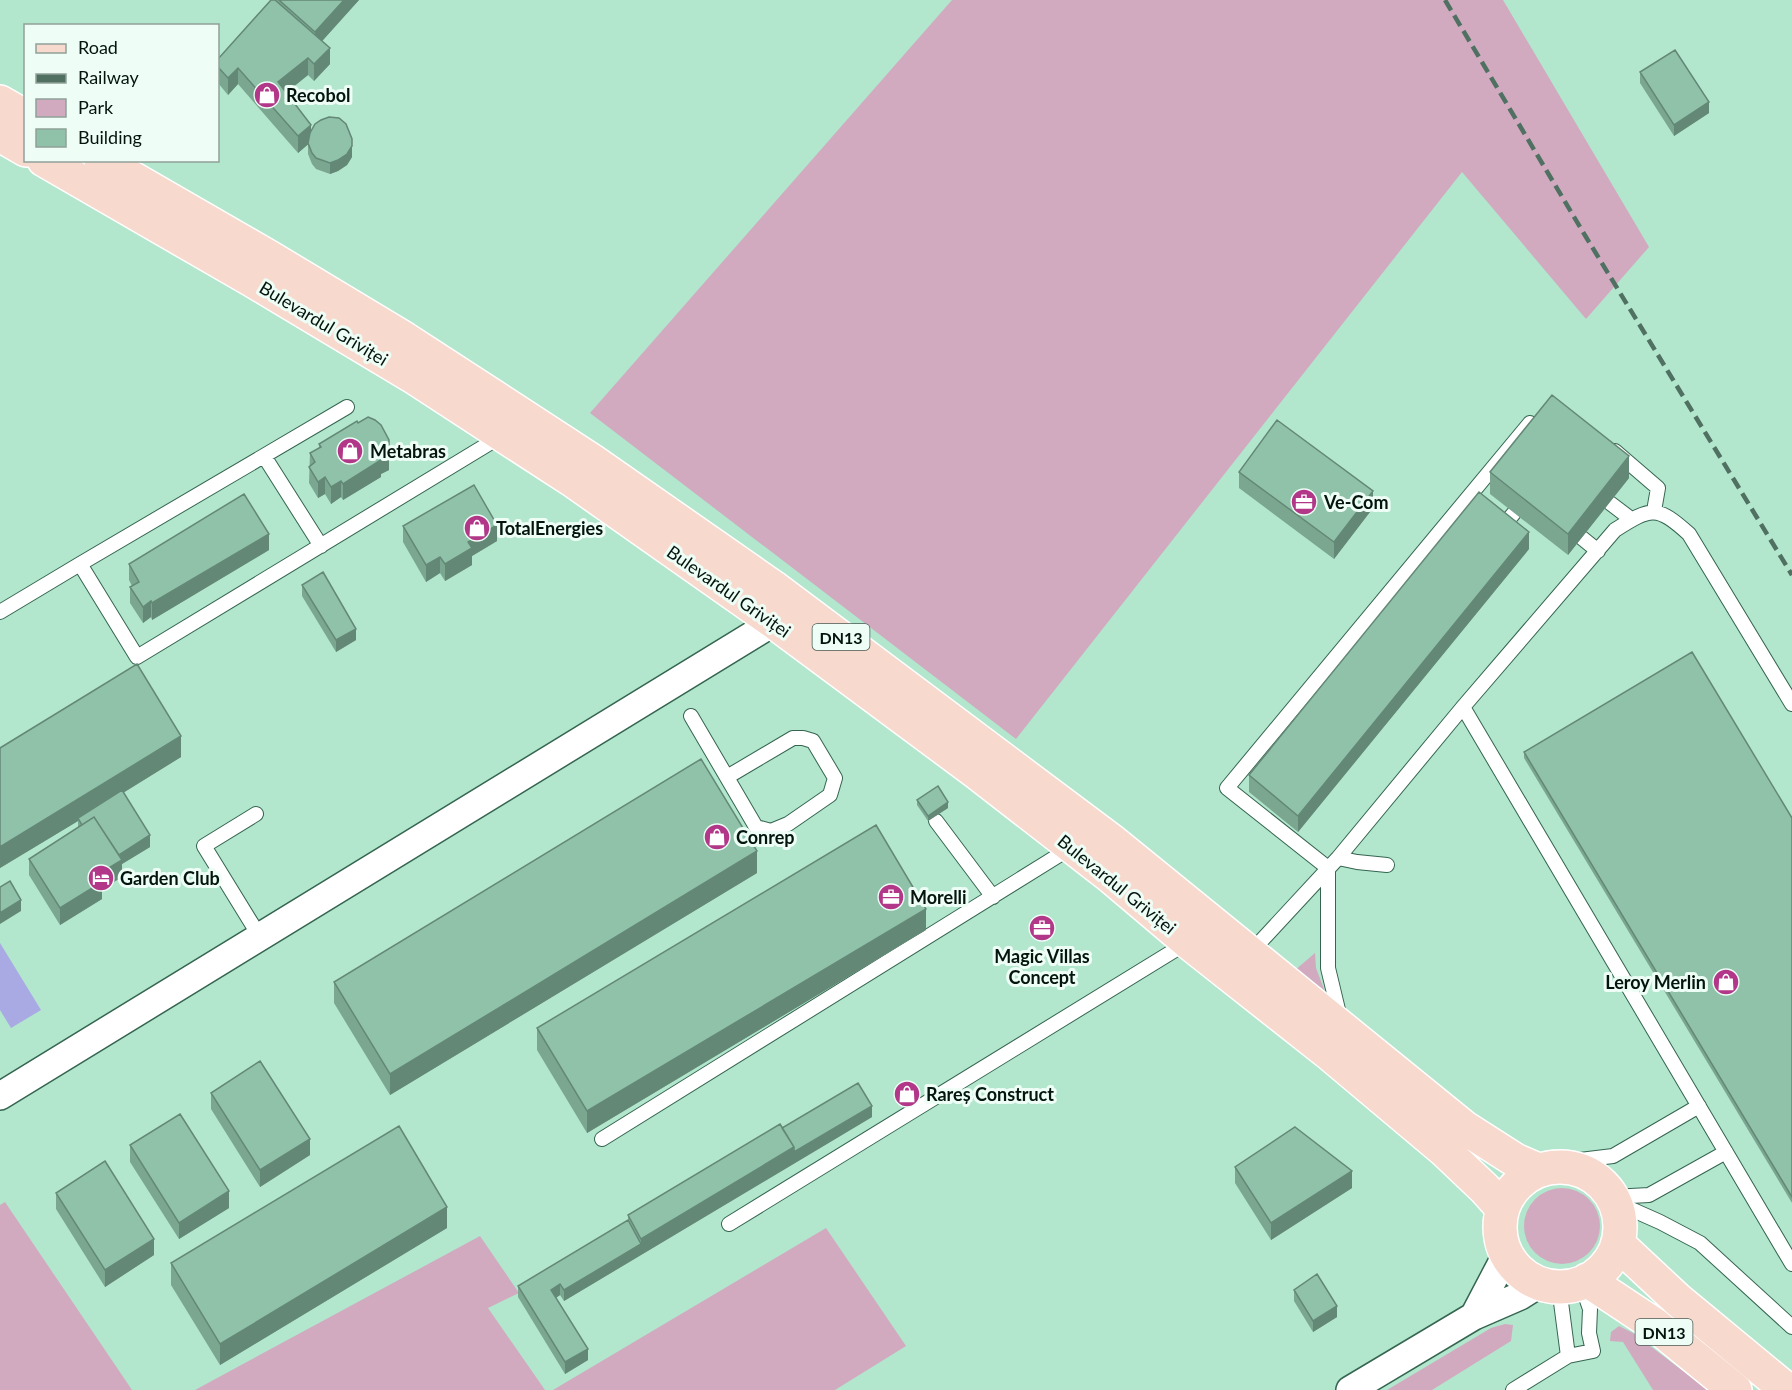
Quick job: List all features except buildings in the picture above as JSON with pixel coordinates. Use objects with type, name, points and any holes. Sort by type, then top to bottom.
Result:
[{"type":"main road","points":[[0,102],[24,116]]},
{"type":"main road","points":[[0,135],[24,149]]},
{"type":"main road","name":"Bulevardul Griviței","points":[[47,162],[412,376],[575,482],[774,622],[1073,846],[1418,1128],[1485,1189],[1502,1208]]},
{"type":"main road","name":"Bulevardul Griviței","points":[[103,162],[269,257],[405,339],[591,460],[825,625],[1113,843],[1465,1128],[1515,1160],[1546,1169]]},
{"type":"main road","name":"DN13","points":[[1546,1169],[1567,1167],[1581,1170],[1598,1181],[1614,1199]]},
{"type":"main road","points":[[1506,1255],[1499,1232],[1502,1208],[1520,1182],[1546,1169]]},
{"type":"main road","points":[[1567,1284],[1606,1265],[1618,1244],[1619,1220],[1614,1199]]},
{"type":"main road","name":"DN13","points":[[1618,1244],[1678,1300],[1786,1390]]},
{"type":"main road","name":"DN13","points":[[1506,1255],[1526,1277],[1567,1284],[1655,1325],[1735,1390]]},
{"type":"street","points":[[0,1096],[774,622]]},
{"type":"street","points":[[1474,1316],[1506,1255]]},
{"type":"street","points":[[1350,1390],[1474,1316],[1520,1296],[1567,1284]]},
{"type":"lane","points":[[0,612],[347,407]]},
{"type":"lane","points":[[1387,865],[1357,862],[1333,863],[1270,816],[1227,788],[1537,414]]},
{"type":"lane","points":[[80,564],[138,657],[504,435]]},
{"type":"lane","points":[[1605,442],[1658,488],[1654,512]]},
{"type":"lane","points":[[264,456],[321,546]]},
{"type":"lane","points":[[1610,503],[1631,519]]},
{"type":"lane","points":[[1250,953],[1333,863],[1615,530],[1638,515],[1654,512],[1672,518],[1689,534],[1792,704]]},
{"type":"lane","points":[[1503,527],[1514,513]]},
{"type":"lane","points":[[1582,538],[1598,551]]},
{"type":"lane","points":[[1463,708],[1792,1264]]},
{"type":"lane","points":[[691,716],[756,827],[771,831],[788,824],[830,795],[835,778],[813,741],[803,738],[793,738],[727,777]]},
{"type":"lane","points":[[256,814],[204,846],[260,937]]},
{"type":"lane","points":[[936,821],[993,897]]},
{"type":"lane","points":[[602,1139],[1073,846]]},
{"type":"lane","points":[[1333,863],[1328,968],[1342,1029]]},
{"type":"lane","points":[[729,1224],[1188,942]]},
{"type":"lane","points":[[1546,1169],[1580,1160],[1613,1156],[1699,1106]]},
{"type":"lane","points":[[1614,1199],[1649,1195],[1726,1152]]},
{"type":"lane","points":[[1614,1199],[1700,1243],[1792,1327]]},
{"type":"lane","points":[[1513,1390],[1568,1356],[1593,1351],[1590,1310],[1567,1284]]},
{"type":"lane","points":[[1567,1284],[1568,1356]]},
{"type":"green space","points":[[952,0],[1503,0],[1649,247],[1586,319],[1462,172],[1016,739],[590,413]]},
{"type":"green space","points":[[1315,953],[1316,968],[1327,997],[1294,971]]},
{"type":"green space","points":[[1562,1188],[1577,1191],[1589,1199],[1597,1211],[1600,1226],[1597,1241],[1589,1253],[1577,1261],[1562,1264],[1547,1261],[1535,1253],[1527,1241],[1524,1226],[1527,1211],[1535,1199],[1547,1191]]},
{"type":"green space","points":[[5,1202],[132,1390],[0,1390],[0,1205]]},
{"type":"green space","points":[[826,1228],[906,1346],[835,1390],[553,1390]]},
{"type":"green space","points":[[480,1236],[519,1293],[488,1308],[545,1390],[195,1390]]},
{"type":"green space","points":[[1505,1324],[1513,1325],[1511,1341],[1432,1390],[1387,1390],[1491,1328]]},
{"type":"green space","points":[[1619,1326],[1633,1333],[1708,1390],[1653,1390],[1623,1342],[1610,1341],[1611,1332]]},
{"type":"water","points":[[0,943],[41,1010],[11,1028],[0,1010]]},
{"type":"railway","points":[[1445,0],[1792,575]]},
{"type":"place","name":"Recobol","points":[[267,95]]},
{"type":"place","name":"Metabras","points":[[350,451]]},
{"type":"place","name":"Ve-Com","points":[[1304,502]]},
{"type":"place","name":"TotalEnergies","points":[[477,528]]},
{"type":"place","name":"Conrep","points":[[717,837]]},
{"type":"place","name":"Garden Club","points":[[101,878]]},
{"type":"place","name":"Morelli","points":[[891,897]]},
{"type":"place","name":"Magic Villas Concept","points":[[1042,928]]},
{"type":"place","name":"Leroy Merlin","points":[[1726,982]]},
{"type":"place","name":"Rareș Construct","points":[[907,1094]]}]
